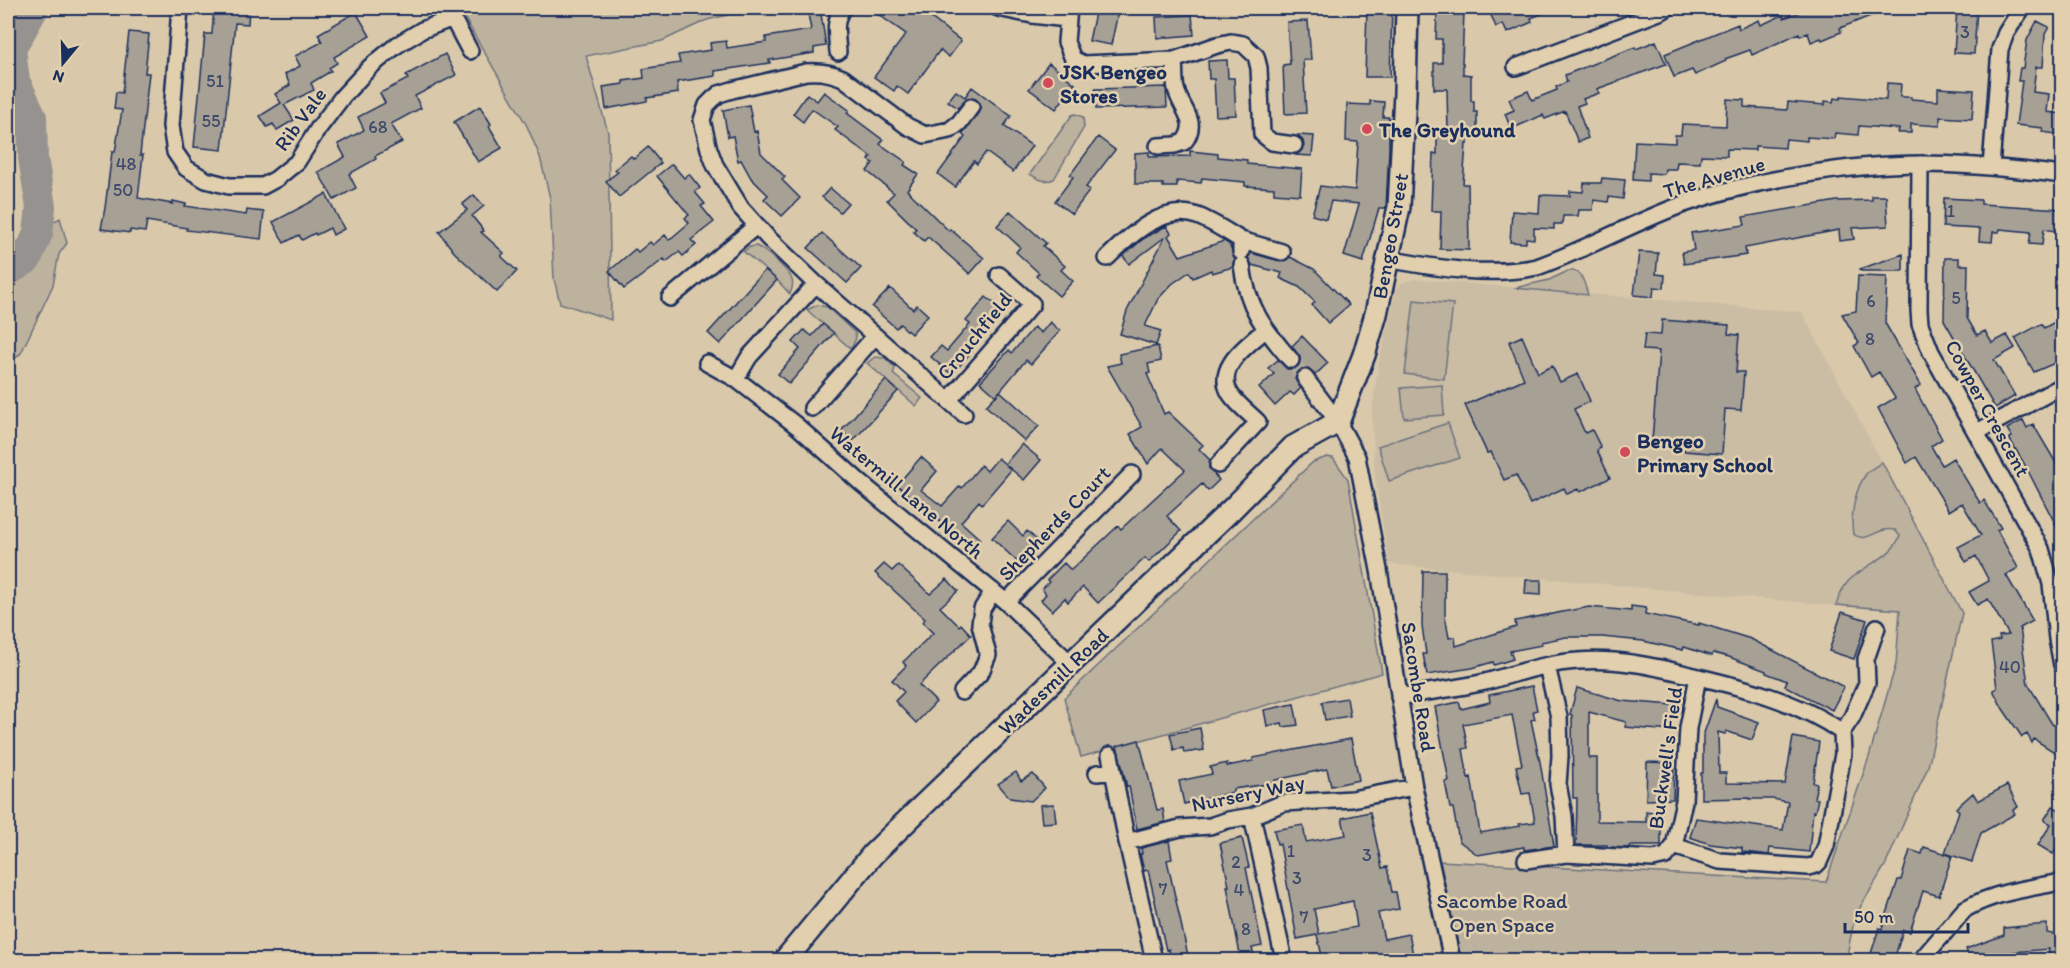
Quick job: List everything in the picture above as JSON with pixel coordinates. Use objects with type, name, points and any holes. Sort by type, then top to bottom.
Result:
[{"type":"main road","name":"Bengeo Street","points":[[1338,422],[1373,324],[1399,207],[1407,8]]},
{"type":"main road","name":"Wadesmill Road","points":[[785,960],[873,854],[1232,510],[1293,447],[1338,422]]},
{"type":"street","name":"Rib Vale","points":[[180,8],[171,126],[175,152],[186,168],[206,180],[229,186],[263,186],[276,179],[297,162],[343,96],[370,67],[406,40],[450,13]]},
{"type":"street","points":[[838,52],[836,24],[843,8]]},
{"type":"street","points":[[998,8],[1032,15],[1068,14],[1066,42],[1073,59],[1083,64],[1174,60],[1217,45],[1231,42],[1243,44],[1256,56],[1262,134],[1272,142],[1294,145]]},
{"type":"street","points":[[1516,66],[1667,8]]},
{"type":"street","points":[[1992,167],[2000,49],[2006,33],[2022,8]]},
{"type":"street","points":[[450,13],[470,51]]},
{"type":"street","points":[[1158,146],[1184,142],[1191,129],[1188,115],[1176,88],[1174,60]]},
{"type":"street","points":[[964,414],[816,284],[756,226],[741,208],[715,165],[702,120],[707,105],[719,94],[817,71],[843,78],[907,126],[925,135],[950,130],[959,123],[971,107]]},
{"type":"street","name":"The Avenue","points":[[1387,259],[1460,269],[1525,270],[1551,262],[1707,196],[1826,172],[1920,164],[1992,167],[2062,175]]},
{"type":"street","name":"Cowper Crescent","points":[[1920,164],[1920,324],[1931,352],[2041,549],[2051,584],[2062,665]]},
{"type":"street","points":[[1107,258],[1144,225],[1180,213],[1199,216],[1241,252],[1282,252]]},
{"type":"street","points":[[670,298],[756,226]]},
{"type":"street","points":[[1241,252],[1246,291],[1265,330],[1291,360]]},
{"type":"street","name":"Crouchfield","points":[[949,400],[1032,304],[999,275]]},
{"type":"street","points":[[736,379],[749,357],[816,284]]},
{"type":"street","points":[[1218,465],[1258,422],[1233,398],[1226,379],[1236,355],[1265,330]]},
{"type":"street","points":[[812,408],[875,336]]},
{"type":"street","name":"Watermill Lane North","points":[[707,363],[736,379],[797,426],[862,484],[1006,602],[1071,664]]},
{"type":"street","name":"Sacombe Road","points":[[1305,378],[1338,422],[1357,457],[1379,570],[1414,787],[1452,960]]},
{"type":"street","points":[[1977,432],[2062,386]]},
{"type":"street","name":"Shepherds Court","points":[[1006,602],[1132,474]]},
{"type":"street","points":[[962,692],[981,672],[988,656],[980,624],[982,609],[993,591]]},
{"type":"street","name":"Buckwell's Field","points":[[1674,846],[1720,861],[1808,867],[1816,865],[1824,854],[1826,846],[1843,754],[1842,732],[1852,717],[1867,683],[1866,659],[1877,627]]},
{"type":"street","name":"Buckwell's Field","points":[[1399,697],[1485,682],[1520,671],[1575,661],[1612,661],[1644,664],[1751,690],[1805,711],[1842,732]]},
{"type":"street","points":[[1547,666],[1558,717],[1560,756],[1558,784],[1564,816],[1566,854]]},
{"type":"street","name":"Buckwell's Field","points":[[1526,860],[1566,854],[1653,859],[1666,856],[1674,846],[1684,801],[1688,729],[1698,676]]},
{"type":"street","points":[[1110,755],[1154,960]]},
{"type":"street","points":[[1097,774],[1113,771]]},
{"type":"street","name":"Nursery Way","points":[[1127,842],[1180,828],[1210,826],[1227,819],[1252,816],[1283,803],[1298,800],[1352,799],[1414,787]]},
{"type":"street","points":[[1252,816],[1284,960]]},
{"type":"street","points":[[1921,960],[1965,909],[1974,904],[2013,891],[2062,882]]},
{"type":"shaded area","name":"Bengeo Primary School","points":[[1414,279],[1802,312],[1962,613],[1874,609],[1389,564],[1375,477],[1372,412],[1378,366],[1396,291],[1401,283]]},
{"type":"green space","points":[[459,8],[756,8],[707,20],[662,41],[586,56],[608,132],[611,320],[560,303],[554,279],[550,198],[540,157],[527,126]]},
{"type":"green space","points":[[1072,115],[1083,117],[1084,127],[1054,179],[1038,179],[1030,174]]},
{"type":"green space","points":[[60,218],[67,243],[59,254],[53,285],[21,353],[8,365],[8,247]]},
{"type":"green space","points":[[756,246],[787,271],[793,284],[790,294],[743,251]]},
{"type":"green space","points":[[1568,271],[1577,272],[1580,275],[1588,295],[1514,288],[1549,280]]},
{"type":"green space","points":[[1414,300],[1453,304],[1444,379],[1405,374]]},
{"type":"green space","points":[[817,305],[827,307],[855,333],[856,338],[851,349],[807,310]]},
{"type":"green space","points":[[875,357],[885,358],[895,368],[893,374],[922,398],[916,406],[867,363]]},
{"type":"green space","points":[[1442,385],[1444,415],[1404,418],[1401,388]]},
{"type":"green space","points":[[1448,423],[1460,458],[1389,481],[1378,446]]},
{"type":"green space","points":[[1327,457],[1333,458],[1348,479],[1382,673],[1081,757],[1064,698],[1313,462]]},
{"type":"green space","name":"Sacombe Road Open Space","points":[[1882,462],[1962,613],[1928,767],[1886,864],[1855,916],[1846,960],[1461,960],[1440,861],[1826,882],[1869,757],[1896,664],[1900,610],[1836,605],[1841,591],[1852,577],[1883,557],[1896,544],[1900,536],[1895,530],[1888,529],[1868,537],[1858,537],[1853,534],[1853,511],[1859,487],[1868,472]]},
{"type":"building","points":[[214,8],[249,8],[248,24],[235,23],[222,150],[194,147],[205,34],[212,34]]},
{"type":"building","points":[[807,8],[820,8],[826,46],[814,48],[814,53],[769,60],[770,63],[715,71],[715,76],[677,82],[678,93],[647,98],[647,101],[606,109],[603,87],[644,78],[643,69],[680,63],[678,55],[711,50],[710,43],[726,41],[727,48],[766,42],[766,37],[811,30]]},
{"type":"building","points":[[869,8],[918,8],[961,41],[949,57],[940,50],[908,94],[897,86],[894,91],[874,77],[906,34]]},
{"type":"building","points":[[1096,8],[1119,8],[1111,45],[1089,41]]},
{"type":"building","points":[[1367,8],[1392,8],[1390,77],[1365,77]]},
{"type":"building","points":[[1488,8],[1557,8],[1531,18],[1532,22],[1507,33],[1503,24],[1496,27]]},
{"type":"building","points":[[1810,8],[1879,8],[1863,14],[1873,15],[1840,28],[1841,32],[1822,40],[1821,38],[1811,42],[1808,33],[1800,36],[1799,33],[1752,55],[1750,50],[1725,59],[1726,61],[1695,75],[1692,70],[1674,77],[1665,54],[1738,24],[1739,29],[1759,20],[1761,25],[1783,15],[1784,18]]},
{"type":"building","points":[[1957,8],[1977,8],[1974,54],[1954,53]]},
{"type":"building","points":[[356,12],[370,36],[334,57],[337,63],[329,68],[331,71],[311,83],[314,90],[284,105],[294,120],[277,130],[273,124],[267,127],[260,116],[281,103],[275,94],[290,85],[285,74],[300,66],[295,56],[322,42],[318,34]]},
{"type":"building","points":[[1437,12],[1464,12],[1463,74],[1471,75],[1471,101],[1474,101],[1474,112],[1477,112],[1477,131],[1468,131],[1463,184],[1468,184],[1469,250],[1440,249],[1441,211],[1431,211],[1433,153],[1437,154],[1437,133],[1448,133],[1447,89],[1434,89],[1434,63],[1442,63],[1442,39],[1436,39]]},
{"type":"building","points":[[1192,15],[1194,35],[1157,38],[1156,17]]},
{"type":"building","points":[[1308,21],[1311,60],[1303,60],[1306,113],[1285,114],[1283,65],[1290,64],[1287,22]]},
{"type":"building","points":[[2037,21],[2049,27],[2045,34],[2043,67],[2036,67],[2033,92],[2049,94],[2047,112],[2062,114],[2062,135],[2042,132],[2043,128],[2016,125],[2022,81],[2018,81],[2020,68],[2023,68],[2027,40]]},
{"type":"building","points":[[129,32],[149,34],[145,73],[149,73],[138,198],[173,204],[173,201],[186,204],[185,206],[246,215],[247,210],[264,212],[261,239],[186,230],[187,228],[147,221],[145,232],[130,230],[130,233],[101,229],[112,152],[115,152],[122,110],[114,109],[116,92],[122,93]]},
{"type":"building","points":[[1656,41],[1666,64],[1597,89],[1599,93],[1583,99],[1585,103],[1577,106],[1588,138],[1578,142],[1565,111],[1545,119],[1543,115],[1511,129],[1505,114],[1514,110],[1509,99],[1528,91],[1532,100],[1557,90],[1556,87],[1567,82],[1565,75]]},
{"type":"building","points":[[445,54],[456,75],[415,96],[421,108],[391,124],[402,142],[375,156],[376,159],[349,174],[356,188],[334,200],[318,172],[345,157],[338,144],[364,130],[358,117],[385,103],[380,93],[408,79],[406,75]]},
{"type":"building","points":[[1227,60],[1228,78],[1234,78],[1236,115],[1216,116],[1214,79],[1209,79],[1208,61]]},
{"type":"building","points":[[1049,63],[1075,84],[1056,109],[1029,89]]},
{"type":"building","points":[[1887,83],[1901,84],[1900,97],[1911,97],[1911,99],[1938,101],[1938,88],[1974,90],[1972,119],[1940,117],[1940,126],[1911,124],[1911,133],[1898,133],[1899,129],[1859,126],[1858,135],[1835,133],[1834,139],[1807,137],[1807,141],[1786,139],[1785,148],[1755,146],[1755,150],[1727,149],[1727,156],[1701,155],[1700,163],[1677,162],[1676,169],[1665,169],[1664,174],[1648,173],[1648,181],[1633,180],[1635,141],[1675,143],[1675,135],[1681,135],[1682,124],[1726,126],[1727,99],[1744,100],[1744,107],[1787,110],[1788,102],[1825,105],[1825,101],[1833,102],[1834,98],[1841,99],[1841,96],[1886,100]]},
{"type":"building","points":[[972,87],[1011,116],[1004,126],[1032,146],[1013,172],[986,152],[977,164],[974,161],[955,187],[938,174],[965,137],[962,134],[981,108],[980,103],[973,97],[967,98],[958,108],[948,101],[956,91],[965,97]]},
{"type":"building","points":[[1166,87],[1167,107],[1096,109],[1095,89]]},
{"type":"building","points":[[824,92],[849,110],[847,113],[883,140],[880,144],[906,162],[904,165],[918,174],[907,190],[949,231],[950,229],[984,258],[970,274],[928,237],[924,241],[913,231],[916,229],[887,200],[894,193],[867,171],[873,163],[869,160],[871,157],[835,130],[838,127],[812,109],[803,122],[793,114],[807,94],[817,101]]},
{"type":"building","points":[[1370,101],[1384,102],[1383,117],[1389,117],[1389,150],[1386,208],[1379,208],[1363,262],[1344,256],[1359,204],[1331,201],[1326,219],[1312,215],[1320,186],[1355,190],[1358,142],[1346,141],[1347,104],[1370,105]]},
{"type":"building","points":[[749,105],[761,153],[785,177],[782,180],[800,198],[782,216],[764,199],[768,195],[751,178],[741,160],[738,161],[733,136],[728,137],[723,110]]},
{"type":"building","points":[[480,106],[502,148],[478,162],[454,122]]},
{"type":"building","points":[[1298,135],[1314,136],[1312,156],[1296,155],[1304,146]]},
{"type":"building","points":[[1098,137],[1115,150],[1086,187],[1090,190],[1072,214],[1055,201],[1073,177],[1070,175]]},
{"type":"building","points":[[648,147],[661,163],[619,197],[606,181],[618,172],[615,169],[631,156],[634,159]]},
{"type":"building","points":[[1190,151],[1247,160],[1247,164],[1302,169],[1300,195],[1274,193],[1274,188],[1245,186],[1245,182],[1202,178],[1201,183],[1177,181],[1177,187],[1163,187],[1163,184],[1135,184],[1135,153],[1149,152],[1149,157],[1190,156]]},
{"type":"building","points":[[672,164],[684,178],[689,174],[700,188],[695,192],[705,204],[701,206],[714,222],[691,240],[696,245],[683,256],[679,252],[666,262],[664,259],[624,289],[609,271],[635,249],[638,252],[650,242],[653,245],[665,235],[669,240],[689,223],[685,218],[689,215],[657,176]]},
{"type":"building","points":[[1602,178],[1625,180],[1623,199],[1609,197],[1608,202],[1594,200],[1593,210],[1579,210],[1578,216],[1563,216],[1562,224],[1554,224],[1554,229],[1534,228],[1534,239],[1526,238],[1526,243],[1510,242],[1512,211],[1539,213],[1540,195],[1570,196],[1570,191],[1583,192],[1584,183],[1601,183]]},
{"type":"building","points":[[830,188],[848,203],[840,212],[822,197]]},
{"type":"building","points":[[326,194],[344,229],[333,235],[330,228],[302,240],[299,235],[284,243],[273,222]]},
{"type":"building","points":[[474,195],[484,206],[472,216],[484,231],[481,232],[504,253],[501,256],[517,271],[497,292],[454,252],[439,232],[467,210],[463,204]]},
{"type":"building","points":[[1871,196],[1886,196],[1888,226],[1852,228],[1854,239],[1840,241],[1839,230],[1745,248],[1746,255],[1684,264],[1682,252],[1694,250],[1691,233],[1745,225],[1743,217],[1837,201],[1872,200]]},
{"type":"building","points":[[1944,198],[1981,200],[1981,204],[2062,209],[2062,232],[2044,229],[2042,245],[2029,244],[2031,232],[2000,229],[1999,232],[1993,232],[1992,242],[1979,241],[1980,229],[1943,227]]},
{"type":"building","points":[[1010,211],[1046,243],[1043,246],[1065,266],[1061,270],[1073,281],[1059,296],[1036,276],[1039,273],[1016,252],[1020,247],[997,226]]},
{"type":"building","points":[[1166,226],[1171,233],[1168,236],[1180,256],[1224,241],[1229,244],[1235,259],[1233,267],[1212,273],[1211,270],[1193,278],[1189,272],[1172,284],[1158,299],[1145,326],[1161,331],[1156,345],[1120,334],[1127,311],[1165,237],[1129,264],[1123,256],[1143,239]]},
{"type":"building","points":[[822,233],[861,268],[847,283],[808,248]]},
{"type":"building","points":[[1639,252],[1658,253],[1656,274],[1665,275],[1664,288],[1654,287],[1653,297],[1634,295]]},
{"type":"building","points":[[1251,253],[1280,261],[1285,261],[1290,257],[1314,269],[1349,305],[1328,323],[1312,305],[1315,302],[1299,287],[1280,278],[1282,273],[1252,265],[1248,258]]},
{"type":"building","points":[[1903,254],[1903,271],[1861,271],[1860,269]]},
{"type":"building","points":[[1945,258],[1959,258],[1959,265],[1968,265],[1967,318],[1977,335],[1985,331],[1992,343],[2007,335],[2015,348],[1994,360],[2015,396],[1995,408],[1944,320]]},
{"type":"building","points":[[765,270],[777,280],[720,344],[708,333]]},
{"type":"building","points":[[1858,276],[1887,277],[1885,323],[1921,385],[1915,389],[1942,439],[1931,446],[1942,465],[1953,458],[1980,503],[1984,500],[2001,528],[1997,530],[2018,568],[2006,575],[2033,621],[2020,628],[2028,684],[2052,724],[2062,730],[2062,757],[2034,739],[2032,743],[2027,734],[2022,737],[1993,690],[1997,688],[1991,642],[2000,640],[1999,636],[2009,635],[1988,599],[1977,605],[1969,592],[1989,581],[1976,556],[1966,562],[1958,547],[1981,535],[1962,503],[1949,511],[1916,457],[1907,463],[1878,408],[1895,398],[1879,372],[1871,377],[1854,346],[1859,343],[1842,314],[1856,311]]},
{"type":"building","points":[[890,288],[913,309],[917,305],[928,315],[911,334],[900,324],[896,328],[872,307]]},
{"type":"building","points":[[986,297],[1003,310],[969,349],[972,351],[952,375],[931,357],[941,346],[947,351],[970,324],[966,321]]},
{"type":"building","points":[[2062,318],[2062,360],[2034,372],[2015,338],[2041,324],[2044,328]]},
{"type":"building","points":[[1662,320],[1729,325],[1728,334],[1739,335],[1736,372],[1744,372],[1741,410],[1725,409],[1722,454],[1684,451],[1685,444],[1652,441],[1659,351],[1643,350],[1645,334],[1661,335]]},
{"type":"building","points":[[1050,322],[1060,331],[1031,364],[1026,360],[996,396],[980,382],[1009,350],[1012,353],[1034,327],[1041,333]]},
{"type":"building","points":[[823,324],[834,333],[789,384],[778,374],[800,349],[793,342],[804,330],[812,336]]},
{"type":"building","points":[[1302,336],[1328,363],[1315,375],[1308,369],[1299,371],[1295,379],[1301,388],[1294,395],[1290,392],[1275,406],[1259,388],[1274,374],[1268,368],[1278,360],[1287,369],[1298,367],[1300,358],[1292,346]]},
{"type":"building","points":[[1522,336],[1538,373],[1552,366],[1560,382],[1578,374],[1590,401],[1574,409],[1585,433],[1592,430],[1601,448],[1597,450],[1610,478],[1580,492],[1578,489],[1567,494],[1564,488],[1530,504],[1516,475],[1504,480],[1491,452],[1487,453],[1465,405],[1524,379],[1509,342]]},
{"type":"building","points":[[1158,346],[1161,361],[1148,364],[1150,373],[1147,374],[1164,414],[1168,412],[1203,445],[1199,449],[1210,460],[1209,468],[1219,480],[1208,491],[1202,484],[1167,516],[1181,531],[1149,562],[1145,558],[1098,603],[1083,587],[1068,602],[1065,598],[1052,611],[1041,600],[1046,594],[1042,589],[1049,582],[1047,580],[1064,563],[1071,570],[1118,526],[1121,529],[1185,470],[1162,448],[1148,464],[1130,434],[1142,427],[1107,366],[1121,363],[1119,354]]},
{"type":"building","points":[[886,380],[898,391],[853,441],[841,431]]},
{"type":"building","points":[[1000,391],[1039,426],[1025,441],[986,406]]},
{"type":"building","points":[[2023,420],[2027,428],[2033,424],[2062,473],[2062,537],[2009,438],[2012,437],[2007,429]]},
{"type":"building","points":[[1022,444],[1041,460],[1024,480],[1006,465],[1011,470],[982,504],[979,501],[961,522],[980,539],[972,549],[897,485],[921,457],[937,471],[921,490],[942,506],[960,486],[962,488],[981,465],[987,471],[998,458],[1005,464]]},
{"type":"building","points":[[1008,521],[1023,536],[1027,531],[1040,543],[1020,564],[992,538]]},
{"type":"building","points":[[884,564],[892,571],[898,565],[930,594],[947,579],[958,591],[940,607],[971,635],[919,685],[936,702],[916,723],[895,701],[904,692],[892,680],[906,666],[903,662],[933,633],[922,622],[925,619],[875,573]]},
{"type":"building","points":[[1423,571],[1445,571],[1445,615],[1449,638],[1455,637],[1456,646],[1516,627],[1515,621],[1589,607],[1631,611],[1631,606],[1646,608],[1645,614],[1699,625],[1699,623],[1751,639],[1844,687],[1832,710],[1785,686],[1787,681],[1729,657],[1713,653],[1712,656],[1684,647],[1683,650],[1643,641],[1602,637],[1566,637],[1541,642],[1542,645],[1510,651],[1513,659],[1494,665],[1493,662],[1472,668],[1427,675],[1423,654],[1426,654],[1422,626]]},
{"type":"building","points":[[1526,580],[1541,580],[1541,595],[1525,594]]},
{"type":"building","points":[[1842,612],[1867,620],[1854,659],[1829,651]]},
{"type":"building","points":[[1532,686],[1537,710],[1533,711],[1535,719],[1531,720],[1554,846],[1524,850],[1524,847],[1478,855],[1459,841],[1445,782],[1449,781],[1435,707],[1459,702],[1461,709],[1490,702],[1489,695]],"holes":[[[1512,715],[1522,765],[1516,766],[1522,794],[1530,793],[1535,822],[1480,833],[1471,777],[1468,778],[1463,749],[1468,748],[1463,724]]]},
{"type":"building","points":[[1577,688],[1622,701],[1673,705],[1671,731],[1625,727],[1626,722],[1589,712],[1589,758],[1597,758],[1597,821],[1646,822],[1646,811],[1661,813],[1661,846],[1629,846],[1629,848],[1576,845],[1577,798],[1573,798],[1572,715],[1570,714]]},
{"type":"building","points":[[1347,698],[1350,716],[1325,720],[1322,702]]},
{"type":"building","points":[[1716,699],[1717,707],[1759,722],[1752,740],[1726,731],[1725,734],[1718,732],[1719,773],[1726,773],[1726,783],[1785,784],[1793,737],[1819,742],[1813,783],[1817,784],[1814,798],[1818,799],[1815,812],[1813,811],[1809,852],[1770,848],[1769,855],[1742,852],[1742,848],[1710,844],[1690,837],[1696,818],[1783,830],[1788,802],[1749,798],[1701,799],[1703,736]]},
{"type":"building","points":[[1294,704],[1298,725],[1283,727],[1282,723],[1267,726],[1264,710]]},
{"type":"building","points":[[1200,728],[1204,750],[1184,753],[1183,748],[1174,750],[1170,734]]},
{"type":"building","points":[[1351,739],[1359,780],[1331,786],[1327,769],[1275,780],[1275,783],[1233,789],[1233,792],[1184,804],[1179,781],[1212,774],[1210,767],[1253,761],[1253,758]]},
{"type":"building","points":[[1139,740],[1157,810],[1163,809],[1165,822],[1137,829],[1129,786],[1127,787],[1117,746]]},
{"type":"building","points":[[1647,762],[1674,763],[1673,799],[1646,800]]},
{"type":"building","points":[[1016,772],[1021,781],[1033,774],[1045,788],[1031,801],[1010,798],[998,784]]},
{"type":"building","points":[[2007,785],[2018,807],[2013,810],[2015,814],[1981,833],[1972,862],[1945,853],[1959,811],[1956,808],[1973,793],[1978,801]]},
{"type":"building","points":[[1054,804],[1056,822],[1042,823],[1040,805]]},
{"type":"building","points":[[2062,805],[2062,850],[2058,848],[2053,854],[2038,845],[2051,824],[2044,820],[2053,806],[2059,810]]},
{"type":"building","points":[[1370,812],[1382,868],[1387,867],[1392,892],[1396,892],[1399,909],[1378,913],[1384,939],[1409,934],[1414,960],[1323,960],[1317,935],[1297,939],[1280,844],[1277,844],[1274,830],[1303,825],[1306,842],[1346,835],[1342,818]],"holes":[[[1353,901],[1357,927],[1319,934],[1314,909]]]},
{"type":"building","points":[[1242,838],[1262,946],[1252,948],[1255,960],[1241,960],[1220,843]]},
{"type":"building","points":[[1169,841],[1172,859],[1167,860],[1189,960],[1171,960],[1169,949],[1166,950],[1148,870],[1144,871],[1140,854],[1142,854],[1141,848]]},
{"type":"building","points":[[1924,847],[1952,856],[1939,896],[1923,891],[1910,932],[1903,930],[1894,960],[1869,960],[1898,880],[1901,880],[1910,850],[1922,854]]},
{"type":"building","points":[[2047,924],[2047,933],[2062,936],[2062,959],[2048,956],[2049,949],[2013,952],[2014,960],[1970,960],[1966,949],[2004,935],[2004,928]]},
{"type":"waterway","points":[[8,271],[27,259],[38,233],[41,207],[33,158],[32,117],[15,81],[11,49],[34,8]]},
{"type":"tunnel","points":[[1291,360],[1305,378]]},
{"type":"place","name":"JSK Bengeo Stores","points":[[1048,83]]},
{"type":"place","name":"The Greyhound","points":[[1367,129]]},
{"type":"place","name":"Bengeo Primary School","points":[[1625,452]]}]
